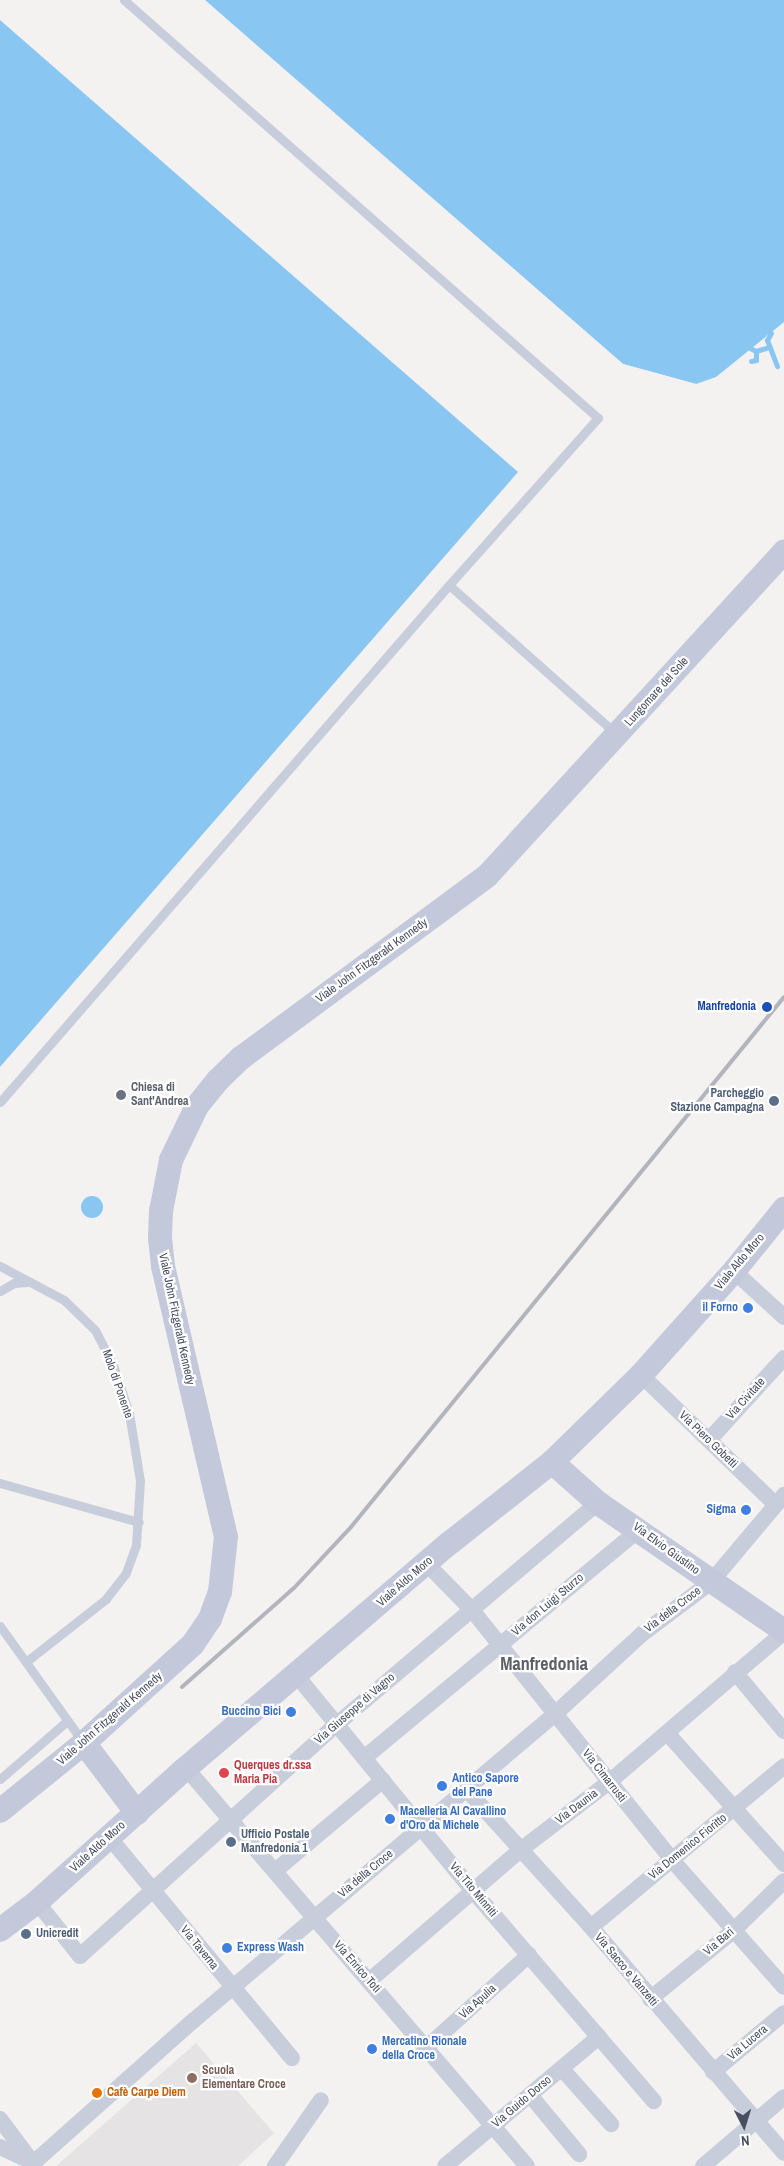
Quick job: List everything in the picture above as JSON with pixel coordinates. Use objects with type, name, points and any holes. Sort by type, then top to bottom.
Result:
[{"type":"street","name":"Lungomare del Sole","points":[[529,832],[784,552]]},
{"type":"street","name":"Viale John Fitzgerald Kennedy","points":[[0,1811],[84,1743],[193,1644],[213,1610],[226,1564],[226,1537],[162,1256],[161,1211],[165,1185],[182,1132],[218,1080],[241,1058],[480,881],[529,832]]},
{"type":"street","name":"Viale Aldo Moro","points":[[0,1930],[37,1902],[186,1768],[297,1676],[426,1564],[552,1462],[641,1375],[734,1271],[784,1209]]},
{"type":"street","points":[[734,1271],[784,1317]]},
{"type":"street","name":"Via Civitate","points":[[708,1440],[784,1358]]},
{"type":"street","name":"Via Piero Gobetti","points":[[641,1375],[708,1440],[780,1500]]},
{"type":"street","name":"Via Elvio Giustino","points":[[552,1462],[598,1503],[640,1529],[711,1582],[784,1632]]},
{"type":"street","name":"Via della Croce","points":[[31,2164],[232,1988],[556,1713],[642,1634],[711,1582],[780,1500]]},
{"type":"street","name":"Via Giuseppe di Vagno","points":[[37,1902],[80,1956],[154,1893],[337,1724],[598,1503]]},
{"type":"street","name":"Via don Luigi Sturzo","points":[[364,1758],[640,1529]]},
{"type":"street","name":"Via Cimarrusti","points":[[426,1564],[472,1610],[499,1646],[556,1713],[608,1783],[733,1931],[784,1987]]},
{"type":"street","name":"Via Daunia","points":[[369,1981],[474,1892],[520,1850],[608,1783],[735,1672],[784,1632]]},
{"type":"street","points":[[735,1672],[784,1731]]},
{"type":"street","name":"Via Tito Minniti","points":[[297,1676],[474,1892],[654,2101]]},
{"type":"street","points":[[666,1733],[733,1810],[784,1864]]},
{"type":"street","points":[[84,1743],[138,1812]]},
{"type":"street","name":"Via Domenico Fioritto","points":[[591,1927],[784,1766]]},
{"type":"street","name":"Via Enrico Toti","points":[[186,1768],[528,2166]]},
{"type":"street","points":[[275,1871],[383,1780]]},
{"type":"street","name":"Via Sacco e Vanzetti","points":[[466,1789],[591,1927],[650,1999],[784,2153]]},
{"type":"street","name":"Via Taverna","points":[[109,1837],[232,1988],[292,2058]]},
{"type":"street","name":"Via Bari","points":[[650,1999],[733,1931],[784,1881]]},
{"type":"street","name":"Via Apulia","points":[[426,2048],[529,1955]]},
{"type":"street","name":"Via Lucera","points":[[713,2072],[784,2013]]},
{"type":"street","name":"Via Guido Dorso","points":[[446,2166],[599,2037]]},
{"type":"street","points":[[562,2068],[611,2124]]},
{"type":"street","points":[[530,2095],[579,2154]]},
{"type":"street","points":[[705,2165],[784,2097]]},
{"type":"street","points":[[275,2166],[321,2100]]},
{"type":"street","points":[[0,2119],[31,2164]]},
{"type":"street","points":[[0,2147],[31,2164]]},
{"type":"lane","points":[[0,1102],[448,585],[598,418],[124,0]]},
{"type":"lane","points":[[448,585],[617,735]]},
{"type":"lane","name":"Molo di Ponente","points":[[0,1266],[64,1300],[80,1313],[106,1349],[129,1413],[140,1481],[139,1522],[136,1545],[126,1573],[106,1599],[27,1661]]},
{"type":"lane","points":[[0,1291],[14,1283],[30,1282]]},
{"type":"lane","points":[[0,1483],[139,1522]]},
{"type":"lane","points":[[0,1626],[27,1661],[84,1743]]},
{"type":"lane","points":[[0,1779],[67,1721]]},
{"type":"shaded area","name":"Scuola Elementare Croce","points":[[196,2043],[274,2133],[238,2166],[56,2166]]},
{"type":"water","points":[[205,0],[784,0],[784,322],[716,377],[696,384],[623,364]]},
{"type":"water","points":[[0,20],[518,472],[0,1067]]},
{"type":"water","points":[[92,1196],[100,1199],[103,1207],[100,1215],[92,1218],[84,1215],[81,1207],[84,1199]]},
{"type":"pier","points":[[203,0],[623,364],[696,384],[695,387],[622,366]]},
{"type":"waterway","points":[[771,333],[767,340],[777,366]]},
{"type":"waterway","points":[[756,351],[769,347]]},
{"type":"waterway","points":[[750,348],[756,351],[756,360],[751,361]]},
{"type":"railway","points":[[182,1687],[294,1588],[351,1527],[784,997]]},
{"type":"place","name":"Manfredonia","points":[[767,1007]]},
{"type":"place","name":"Chiesa di Sant'Andrea","points":[[121,1095]]},
{"type":"place","name":"Parcheggio Stazione Campagna","points":[[774,1101]]},
{"type":"place","name":"il Forno","points":[[748,1308]]},
{"type":"place","name":"Sigma","points":[[746,1510]]},
{"type":"place","name":"Buccino Bici","points":[[291,1712]]},
{"type":"place","name":"Querques dr.ssa Maria Pia","points":[[224,1773]]},
{"type":"place","name":"Antico Sapore del Pane","points":[[442,1786]]},
{"type":"place","name":"Macelleria Al Cavallino d'Oro da Michele","points":[[390,1819]]},
{"type":"place","name":"Ufficio Postale Manfredonia 1","points":[[231,1842]]},
{"type":"place","name":"Unicredit","points":[[26,1934]]},
{"type":"place","name":"Express Wash","points":[[227,1948]]},
{"type":"place","name":"Mercatino Rionale della Croce","points":[[372,2049]]},
{"type":"place","name":"Scuola Elementare Croce","points":[[192,2078]]},
{"type":"place","name":"Cafè Carpe Diem","points":[[97,2093]]},
{"type":"district","name":"Manfredonia","points":[[544,1664]]}]
